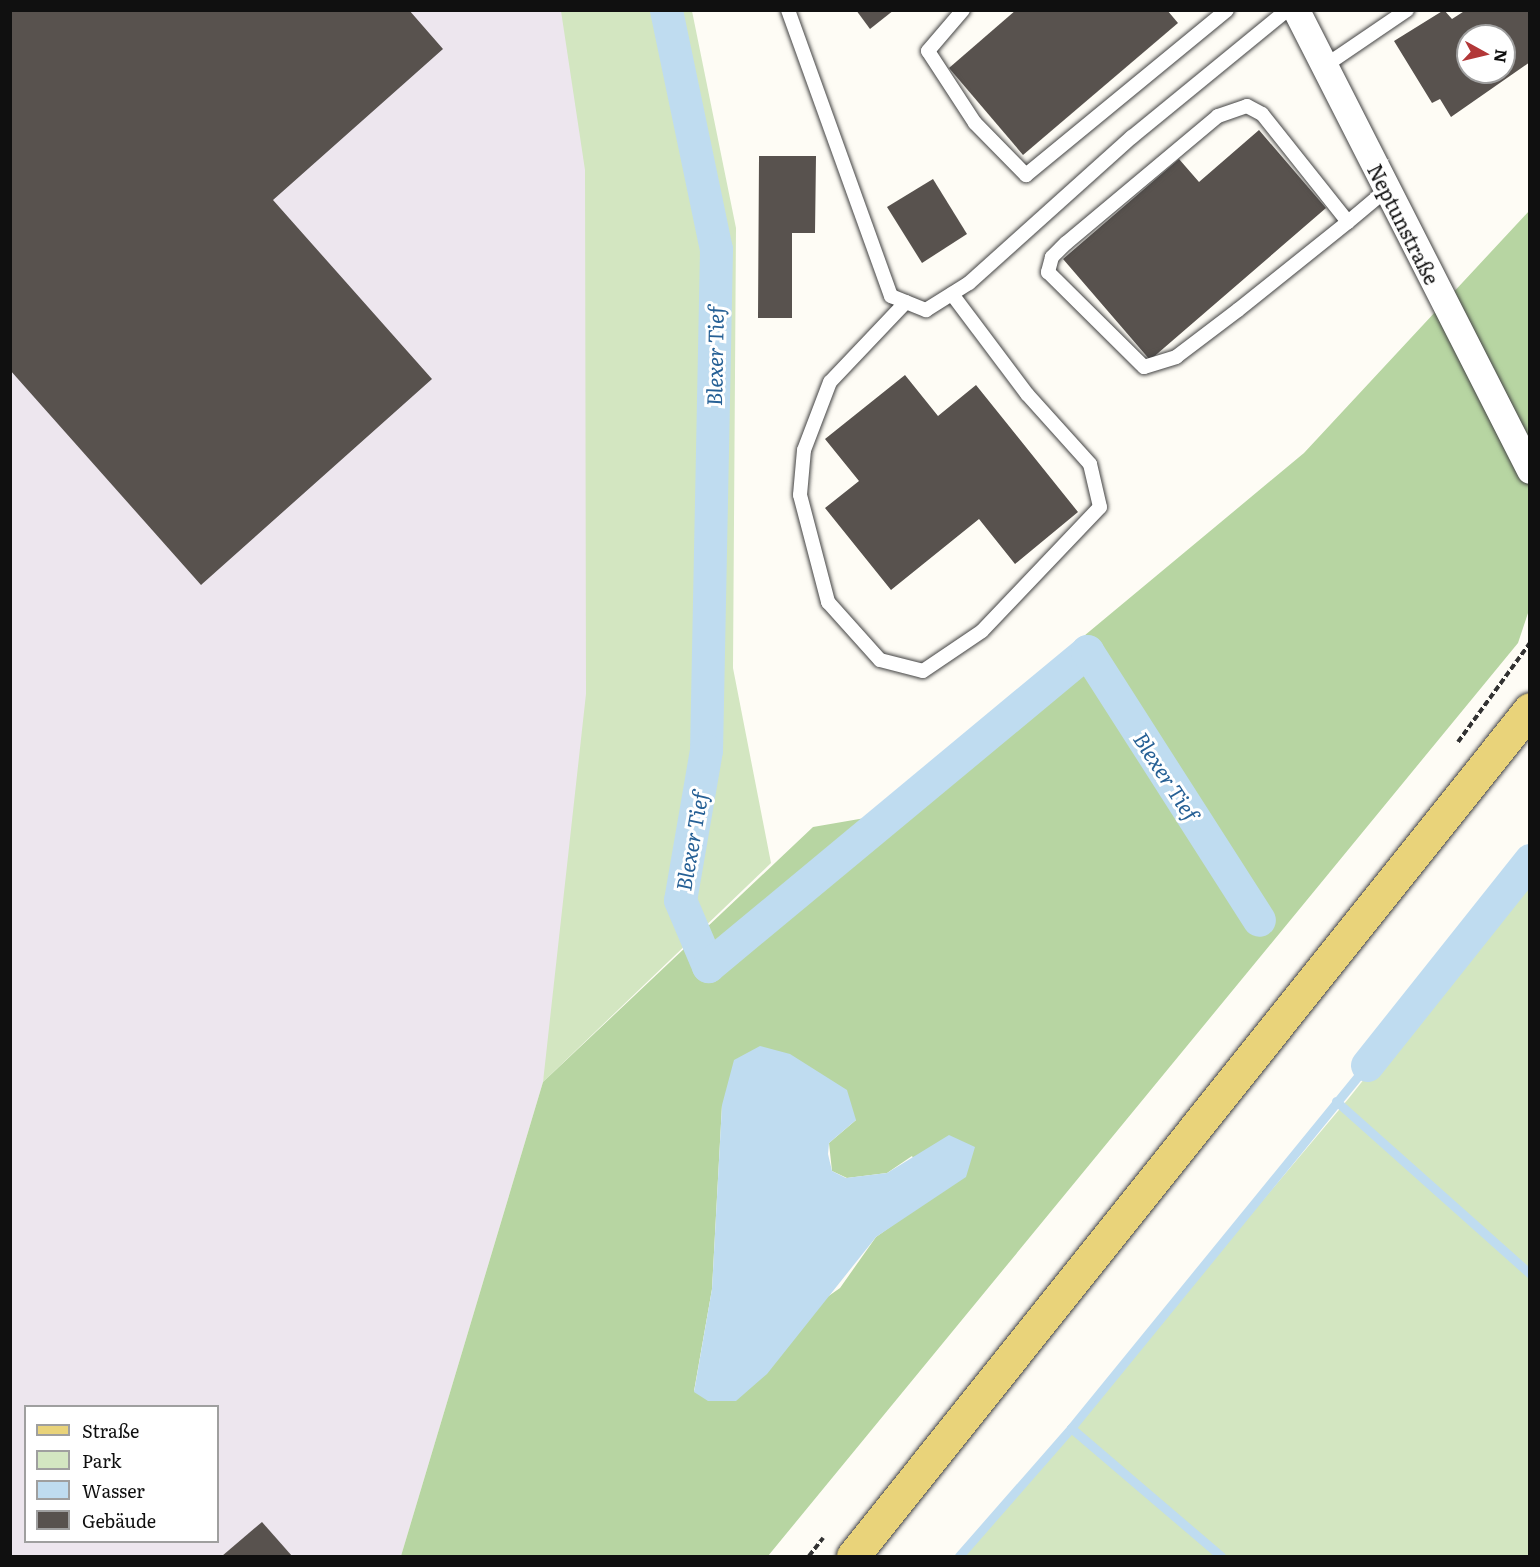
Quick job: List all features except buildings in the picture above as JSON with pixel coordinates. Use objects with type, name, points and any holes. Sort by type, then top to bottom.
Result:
[{"type":"main road","points":[[853,1557],[1530,710]]},
{"type":"street","name":"Neptunstraße","points":[[1296,10],[1326,65],[1386,190],[1522,444],[1530,470]]},
{"type":"lane","points":[[788,10],[891,296],[926,310],[952,294],[1287,10]]},
{"type":"lane","points":[[963,10],[928,51],[975,123],[1026,175],[1227,10]]},
{"type":"lane","points":[[1326,65],[1407,10]]},
{"type":"lane","points":[[1348,222],[1262,114],[1247,106],[1218,116],[1066,243],[1052,257],[1048,272],[1144,367],[1176,357],[1348,222],[1386,190]]},
{"type":"lane","points":[[906,302],[830,382],[804,450],[800,495],[828,602],[880,660],[923,671],[982,630],[1101,507],[1090,464],[1027,394],[952,294]]},
{"type":"shaded area","points":[[11,11],[604,11],[586,867],[543,1082],[401,1556],[11,1556]]},
{"type":"green space","points":[[561,11],[692,11],[736,228],[733,668],[771,863],[543,1082],[586,694],[585,170]]},
{"type":"green space","points":[[1529,211],[1530,607],[1518,643],[768,1556],[401,1556],[543,1082],[813,827],[865,818],[1304,453]],"holes":[[[722,1105],[856,1120],[829,1143],[832,1171],[847,1178],[887,1173],[912,1156],[932,1197],[876,1237],[840,1288],[694,1391],[712,1289]]]},
{"type":"green space","points":[[1529,872],[1529,1556],[963,1556],[1349,1098]]},
{"type":"water","points":[[760,1046],[790,1054],[847,1090],[856,1120],[829,1143],[828,1154],[832,1171],[846,1178],[887,1173],[949,1135],[975,1147],[966,1177],[876,1237],[767,1374],[736,1401],[708,1401],[694,1392],[712,1289],[722,1105],[734,1060]]},
{"type":"waterway","name":"Blexer Tief","points":[[666,10],[716,249],[706,750],[680,900],[708,966],[1087,651],[1259,920]]},
{"type":"waterway","name":"Blexer Tief","points":[[1367,1065],[1530,860]]},
{"type":"waterway","points":[[959,1556],[1071,1428],[1367,1065]]},
{"type":"waterway","points":[[1336,1101],[1530,1274]]},
{"type":"waterway","points":[[1071,1428],[1221,1556]]}]
